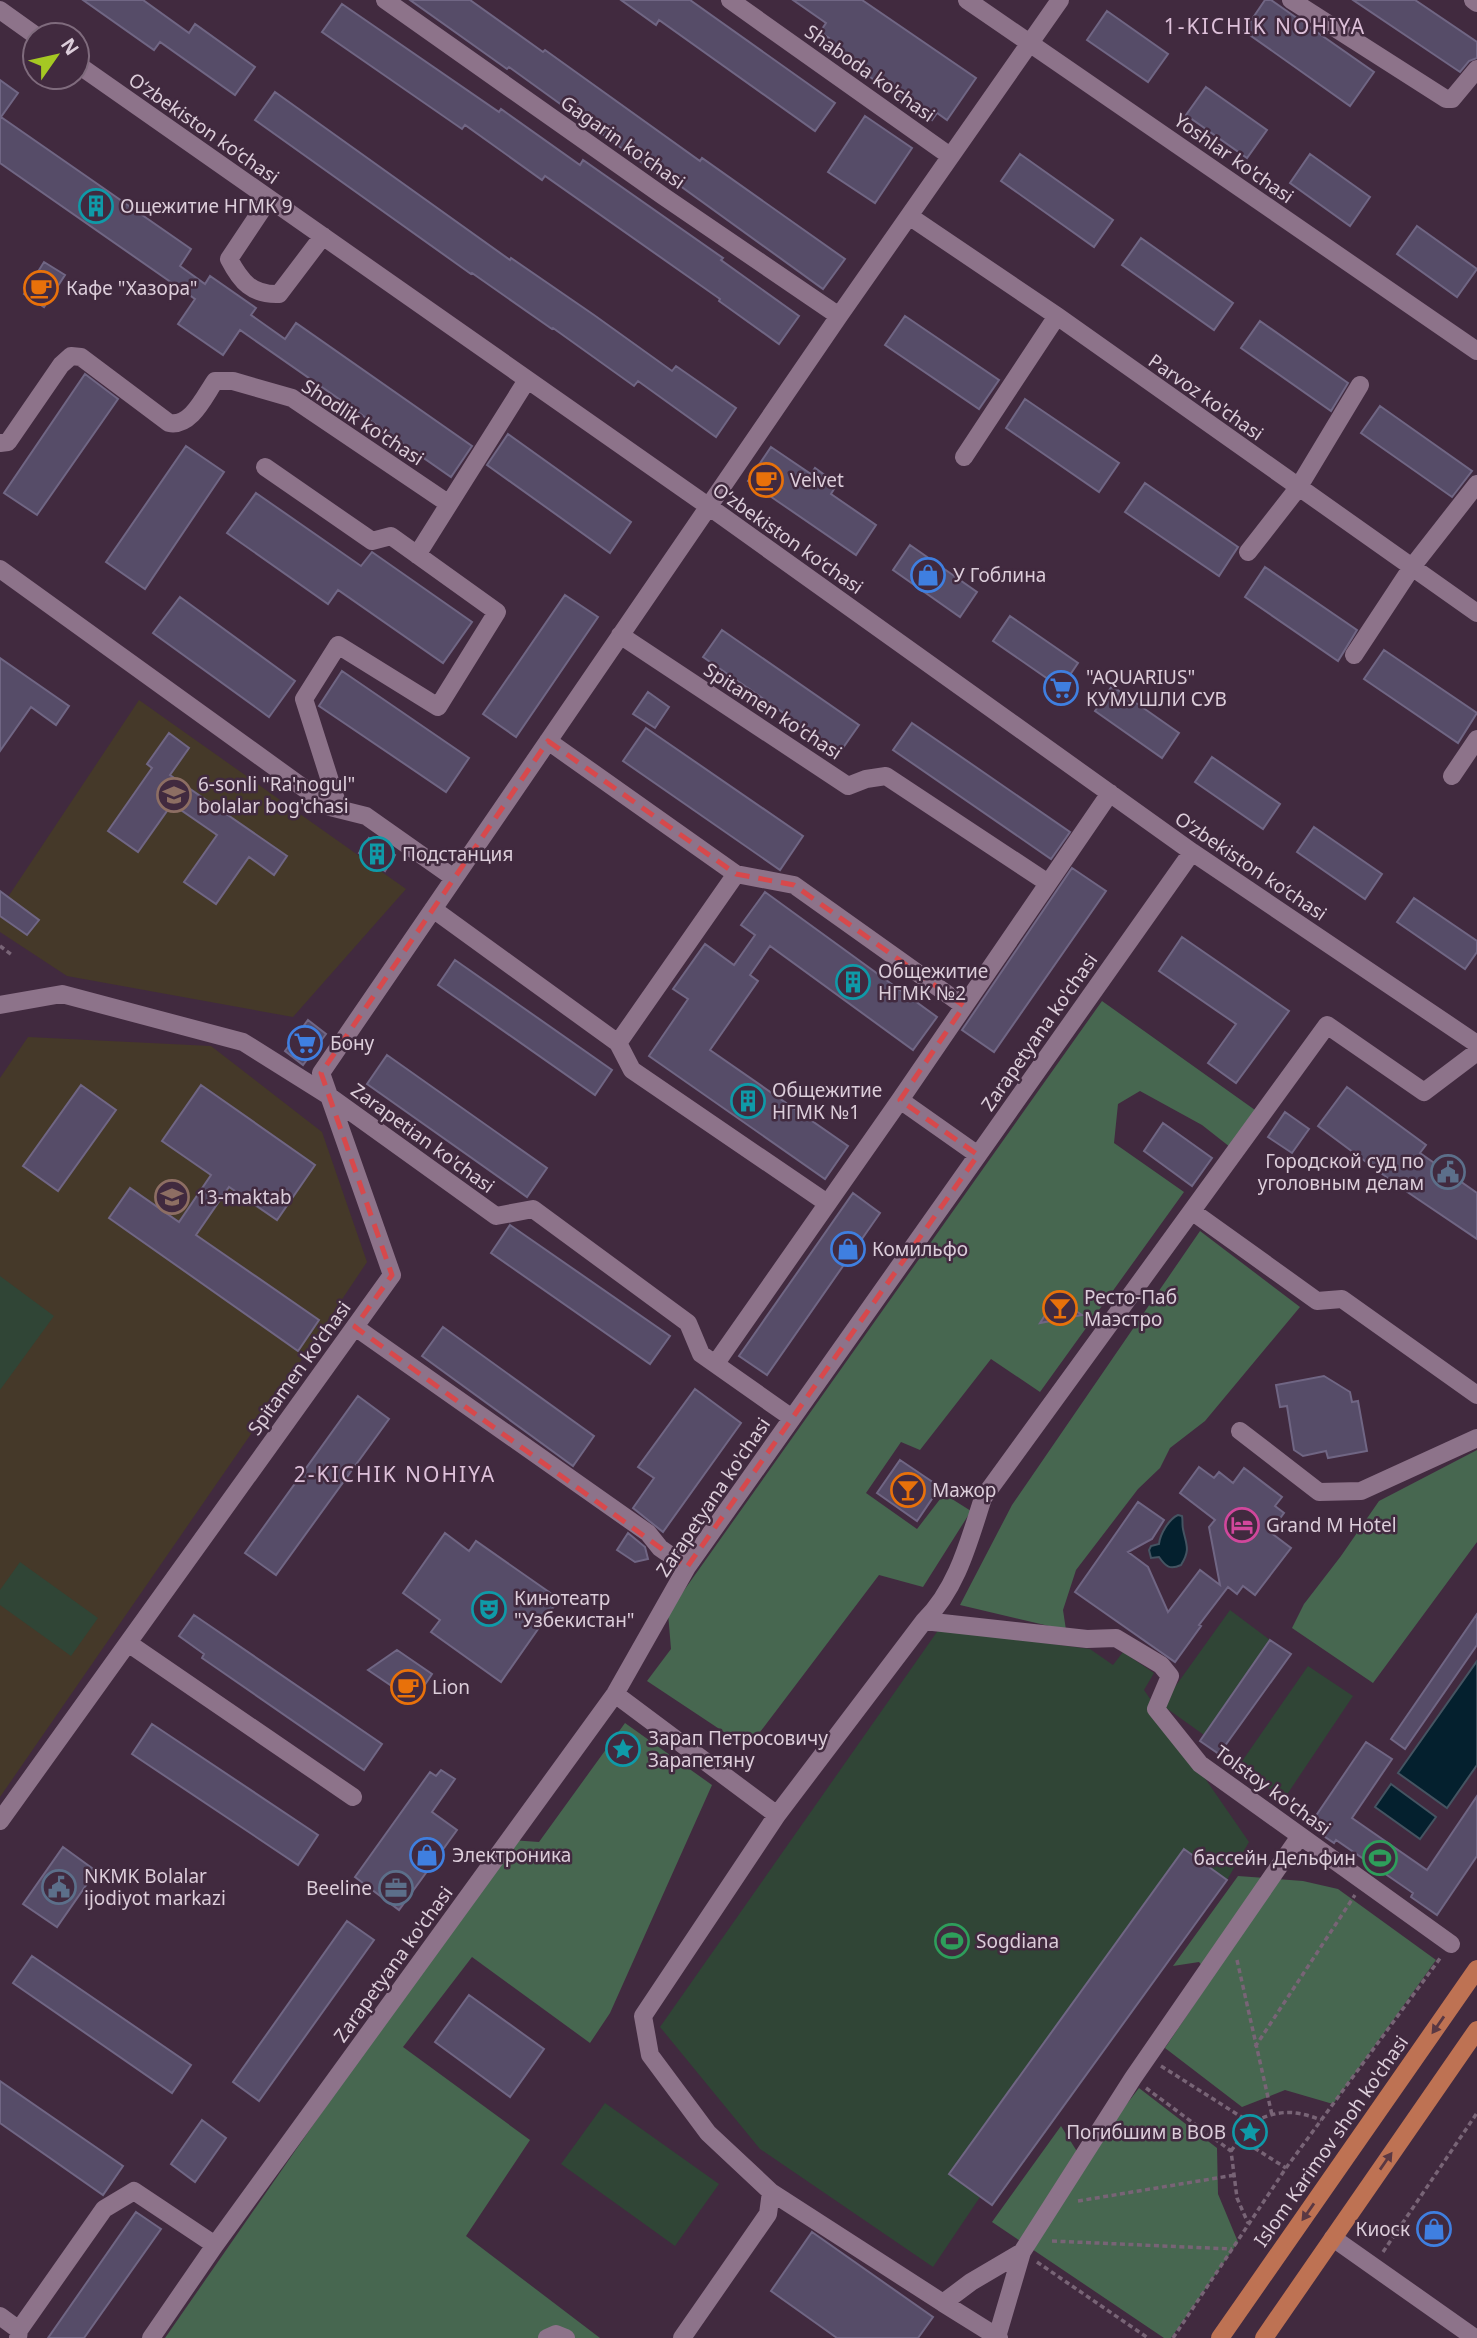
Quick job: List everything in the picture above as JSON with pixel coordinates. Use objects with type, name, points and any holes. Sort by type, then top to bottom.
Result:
[{"type":"main road","name":"Islom Karimov shoh ko'chasi","points":[[1220,2338],[1477,1969]]},
{"type":"main road","points":[[1264,2338],[1477,2030]]},
{"type":"street","name":"Gagarin ko'chasi","points":[[385,0],[839,316]]},
{"type":"street","name":"Shaboda ko'chasi","points":[[730,0],[950,156]]},
{"type":"street","name":"Yoshlar ko'chasi","points":[[967,0],[1477,351]]},
{"type":"street","name":"Spitamen ko'chasi","points":[[0,1821],[392,1275],[321,1073],[708,506],[1060,0]]},
{"type":"street","points":[[1291,0],[1446,99],[1452,99],[1477,69]]},
{"type":"street","points":[[0,10],[21,25]]},
{"type":"street","name":"O‘zbekiston ko‘chasi","points":[[91,74],[708,506],[1192,852],[1477,1044]]},
{"type":"street","points":[[269,199],[229,259],[248,286],[263,295],[279,294],[323,236]]},
{"type":"street","name":"Parvoz ko'chasi","points":[[909,216],[1056,316],[1477,613]]},
{"type":"street","points":[[964,457],[1056,316]]},
{"type":"street","name":"Shodlik ko'chasi","points":[[0,443],[8,442],[61,365],[71,356],[81,357],[169,422],[177,424],[187,420],[215,381],[233,381],[292,398],[449,504]]},
{"type":"street","points":[[417,555],[527,380]]},
{"type":"street","points":[[1248,552],[1298,488],[1360,385]]},
{"type":"street","points":[[265,467],[372,541],[391,536],[497,612],[438,707],[338,645],[304,699],[339,809]]},
{"type":"street","points":[[1354,655],[1412,567],[1477,484]]},
{"type":"street","points":[[0,569],[330,807],[366,816],[454,878]]},
{"type":"street","name":"Spitamen ko'chasi","points":[[620,635],[848,786],[866,779],[886,776],[1048,883]]},
{"type":"street","points":[[1452,776],[1477,739]]},
{"type":"street","points":[[548,741],[736,874],[794,885],[964,1006]]},
{"type":"street","points":[[716,1363],[1110,793]]},
{"type":"street","name":"Zarapetyana ko'chasi","points":[[150,2338],[615,1694],[687,1567],[1192,852]]},
{"type":"street","points":[[618,1043],[736,874]]},
{"type":"street","points":[[433,909],[618,1043],[632,1070],[827,1203]]},
{"type":"street","name":"Zarapetian ko'chasi","points":[[0,1005],[62,994],[243,1042],[329,1096],[496,1216],[533,1209],[688,1323],[701,1354],[792,1418]]},
{"type":"street","points":[[1300,1836],[1147,2057],[1025,2246],[998,2337],[771,2192],[708,2133],[650,2055],[643,2016],[777,1815],[925,1621],[938,1608],[965,1555],[983,1498],[1327,1025],[1424,1092],[1477,1052]]},
{"type":"street","points":[[900,1100],[978,1155]]},
{"type":"street","points":[[1193,1212],[1317,1301],[1342,1299],[1477,1395]]},
{"type":"street","points":[[355,1327],[648,1533],[660,1548],[687,1567]]},
{"type":"street","points":[[1240,1431],[1318,1492],[1361,1491],[1477,1438]]},
{"type":"street","name":"Tolstoy ko'chasi","points":[[925,1621],[1087,1639],[1116,1638],[1161,1665],[1170,1676],[1156,1709],[1200,1763],[1451,1944]]},
{"type":"street","points":[[128,1643],[353,1797]]},
{"type":"street","points":[[615,1694],[777,1815]]},
{"type":"street","points":[[0,2316],[19,2334],[104,2209],[134,2191],[215,2245]]},
{"type":"street","points":[[682,2338],[768,2214],[771,2192]]},
{"type":"street","points":[[1333,2238],[1475,2338]]},
{"type":"street","points":[[943,2302],[1025,2246]]},
{"type":"street","points":[[547,2338],[556,2334],[566,2338]]},
{"type":"path","points":[[0,946],[12,955]]},
{"type":"path","points":[[1255,2047],[1364,1882]]},
{"type":"path","points":[[1232,1935],[1272,2115]]},
{"type":"path","points":[[1173,2338],[1286,2168],[1451,1944]]},
{"type":"path","points":[[1147,2057],[1251,2123]]},
{"type":"path","points":[[1133,2078],[1231,2151],[1237,2198],[1248,2225]]},
{"type":"path","points":[[1231,2151],[1251,2123],[1280,2112],[1300,2112],[1321,2120]]},
{"type":"path","points":[[1374,2266],[1477,2113]]},
{"type":"path","points":[[1240,2139],[1286,2168]]},
{"type":"path","points":[[1052,2205],[1235,2175]]},
{"type":"path","points":[[1025,2246],[1232,2249]]},
{"type":"path","points":[[1025,2246],[1148,2338]]},
{"type":"highlighted area","points":[[548,741],[736,874],[794,885],[964,1006],[900,1100],[978,1155],[687,1567],[355,1327],[392,1275],[321,1073]]},
{"type":"shaded area","name":"6-sonli \"Ra'nogul\" bolalar bog'chasi","points":[[139,700],[406,889],[293,1017],[67,976],[0,932],[0,909]]},
{"type":"shaded area","points":[[28,1037],[211,1046],[322,1132],[367,1262],[0,1797],[0,1078]]},
{"type":"green space","points":[[1102,1001],[1255,1110],[1230,1147],[1202,1125],[1140,1091],[1118,1104],[1114,1143],[1184,1192],[1040,1392],[991,1359],[920,1450],[901,1442],[866,1493],[917,1529],[944,1494],[971,1511],[923,1587],[879,1575],[748,1748],[647,1681],[671,1649],[668,1613]]},
{"type":"green space","points":[[1200,1231],[1300,1307],[1205,1421],[1170,1448],[1160,1468],[1138,1489],[1076,1570],[1063,1610],[1066,1630],[960,1605],[1012,1505]]},
{"type":"green space","points":[[0,1276],[54,1316],[0,1390]]},
{"type":"green space","points":[[1477,1450],[1477,1542],[1373,1683],[1292,1628],[1304,1604],[1379,1501]]},
{"type":"green space","points":[[20,1562],[98,1618],[71,1656],[0,1605],[0,1590]]},
{"type":"green space","points":[[1230,1610],[1270,1640],[1204,1735],[1162,1705]]},
{"type":"green space","name":"Sogdiana","points":[[939,1629],[1090,1649],[1113,1665],[1123,1652],[1154,1673],[1144,1690],[1249,1842],[1227,1880],[993,2205],[980,2197],[933,2267],[760,2149],[660,2027]]},
{"type":"green space","points":[[1308,1666],[1353,1696],[1284,1799],[1238,1767]]},
{"type":"green space","points":[[625,1723],[712,1785],[610,2013],[590,2043],[472,1957],[403,2047],[530,2140],[466,2236],[600,2338],[165,2338],[511,1840],[539,1842]]},
{"type":"green space","points":[[1238,1876],[1303,1881],[1338,1889],[1436,1960],[1333,2104],[1285,2090],[1242,2107],[1165,2048],[1212,1978],[1199,1962],[1173,1966]]},
{"type":"green space","points":[[1139,2088],[1217,2148],[1218,2194],[1238,2242],[1171,2338],[1164,2338],[992,2222],[1061,2126],[1083,2161]]},
{"type":"green space","points":[[605,2103],[719,2184],[675,2246],[561,2164]]},
{"type":"water","points":[[1178,1515],[1182,1516],[1187,1551],[1181,1565],[1171,1567],[1159,1557],[1151,1558],[1149,1550],[1151,1546],[1159,1544],[1166,1527]]},
{"type":"water","points":[[1477,1661],[1477,1765],[1447,1808],[1398,1773]]},
{"type":"water","points":[[1391,1784],[1436,1817],[1420,1839],[1375,1807]]},
{"type":"building","points":[[83,0],[143,0],[189,33],[195,24],[255,67],[235,95],[160,42],[154,50]]},
{"type":"building","points":[[410,0],[470,0],[845,259],[823,289],[665,175],[663,178],[509,67],[507,69]]},
{"type":"building","points":[[621,0],[690,0],[835,103],[815,131],[659,20],[656,25]]},
{"type":"building","points":[[793,0],[862,0],[976,78],[947,120],[937,113],[932,120],[824,45],[829,38],[820,32],[826,23]]},
{"type":"building","points":[[1265,0],[1271,0],[1374,72],[1350,106],[1244,31]]},
{"type":"building","points":[[1353,0],[1415,0],[1477,42],[1477,58],[1469,61],[1460,72]]},
{"type":"building","points":[[342,4],[499,112],[501,109],[580,165],[583,160],[723,258],[721,260],[799,316],[779,344],[719,301],[720,299],[545,176],[542,180],[465,125],[462,129],[322,32]]},
{"type":"building","points":[[1107,11],[1168,54],[1148,82],[1087,40]]},
{"type":"building","points":[[0,80],[18,93],[1,117],[191,249],[180,266],[205,284],[210,276],[256,308],[251,315],[285,339],[296,323],[472,446],[451,477],[240,330],[223,355],[178,324],[195,299],[0,163]]},
{"type":"building","points":[[1206,87],[1267,130],[1247,158],[1186,115]]},
{"type":"building","points":[[275,92],[510,260],[511,258],[672,371],[676,366],[736,408],[716,437],[638,381],[634,386],[471,274],[255,120]]},
{"type":"building","points":[[865,116],[912,148],[875,203],[828,172]]},
{"type":"building","points":[[1020,154],[1113,220],[1094,247],[1001,181]]},
{"type":"building","points":[[1310,154],[1370,197],[1350,226],[1290,183]]},
{"type":"building","points":[[1417,226],[1477,269],[1457,297],[1397,254]]},
{"type":"building","points":[[1141,238],[1233,303],[1214,330],[1122,265]]},
{"type":"building","points":[[44,262],[65,275],[44,307],[24,294]]},
{"type":"building","points":[[905,316],[999,380],[979,409],[885,345]]},
{"type":"building","points":[[1260,321],[1348,383],[1331,411],[1241,348]]},
{"type":"building","points":[[85,374],[118,399],[37,515],[4,493]]},
{"type":"building","points":[[1025,399],[1119,463],[1099,492],[1006,428]]},
{"type":"building","points":[[1380,406],[1472,471],[1452,497],[1361,433]]},
{"type":"building","points":[[508,434],[631,522],[610,553],[487,465]]},
{"type":"building","points":[[186,446],[224,472],[145,589],[106,562]]},
{"type":"building","points":[[771,447],[811,474],[815,468],[837,484],[831,494],[876,525],[856,555],[748,481]]},
{"type":"building","points":[[1145,483],[1238,547],[1219,576],[1125,512]]},
{"type":"building","points":[[256,493],[361,566],[372,552],[472,622],[443,663],[338,590],[328,604],[227,533]]},
{"type":"building","points":[[910,545],[977,592],[960,617],[893,570]]},
{"type":"building","points":[[1265,567],[1357,630],[1338,661],[1245,597]]},
{"type":"building","points":[[565,595],[598,617],[516,737],[483,714]]},
{"type":"building","points":[[180,597],[295,681],[269,717],[153,633]]},
{"type":"building","points":[[1010,616],[1078,663],[1061,688],[993,641]]},
{"type":"building","points":[[722,630],[859,725],[840,752],[703,657]]},
{"type":"building","points":[[1384,650],[1477,713],[1458,743],[1364,679]]},
{"type":"building","points":[[0,658],[69,706],[56,725],[31,707],[0,751]]},
{"type":"building","points":[[342,671],[469,758],[446,792],[319,706]]},
{"type":"building","points":[[1112,686],[1179,733],[1162,758],[1095,711]]},
{"type":"building","points":[[648,692],[669,707],[655,728],[633,714]]},
{"type":"building","points":[[912,723],[1070,832],[1051,859],[893,750]]},
{"type":"building","points":[[646,728],[803,836],[780,870],[623,761]]},
{"type":"building","points":[[169,733],[189,748],[170,775],[287,856],[274,875],[249,857],[216,904],[184,882],[217,835],[172,804],[138,852],[108,831],[152,768],[147,764]]},
{"type":"building","points":[[1212,757],[1280,804],[1263,829],[1195,782]]},
{"type":"building","points":[[1314,827],[1382,874],[1365,899],[1297,852]]},
{"type":"building","name":"Подстанция","points":[[369,838],[395,855],[385,871],[359,853]]},
{"type":"building","points":[[1072,868],[1106,891],[994,1052],[962,1030]]},
{"type":"building","points":[[0,891],[39,920],[27,935],[0,916]]},
{"type":"building","points":[[765,892],[937,1017],[913,1050],[770,946],[750,975],[758,981],[710,1050],[848,1146],[825,1179],[649,1056],[688,999],[673,989],[705,944],[734,965],[755,935],[741,925]]},
{"type":"building","points":[[1414,898],[1477,941],[1477,952],[1465,969],[1397,922]]},
{"type":"building","points":[[1182,937],[1289,1011],[1236,1083],[1208,1063],[1236,1024],[1159,971]]},
{"type":"building","points":[[455,960],[612,1070],[595,1095],[438,985]]},
{"type":"building","name":"Бону","points":[[308,1020],[326,1034],[303,1065],[285,1051]]},
{"type":"building","points":[[387,1055],[547,1168],[527,1197],[367,1084]]},
{"type":"building","points":[[81,1085],[116,1110],[58,1191],[23,1166]]},
{"type":"building","points":[[201,1085],[315,1165],[277,1220],[229,1187],[196,1235],[319,1320],[298,1351],[109,1218],[130,1188],[179,1222],[211,1175],[162,1141]]},
{"type":"building","points":[[1347,1087],[1426,1145],[1420,1153],[1477,1193],[1477,1239],[1397,1185],[1318,1126]]},
{"type":"building","points":[[1285,1112],[1309,1129],[1292,1153],[1268,1137]]},
{"type":"building","points":[[1163,1123],[1212,1158],[1192,1186],[1144,1151]]},
{"type":"building","points":[[853,1193],[880,1213],[767,1375],[739,1356]]},
{"type":"building","points":[[510,1225],[670,1336],[650,1364],[491,1253]]},
{"type":"building","points":[[1056,1298],[1082,1315],[1040,1323]]},
{"type":"building","points":[[443,1327],[594,1436],[573,1466],[422,1356]]},
{"type":"building","points":[[1324,1376],[1350,1392],[1352,1402],[1358,1401],[1367,1451],[1328,1458],[1326,1451],[1303,1456],[1294,1450],[1287,1406],[1280,1407],[1276,1385]]},
{"type":"building","points":[[695,1389],[741,1423],[663,1532],[633,1508],[654,1478],[638,1467]]},
{"type":"building","points":[[358,1396],[389,1419],[276,1575],[245,1553]]},
{"type":"building","name":"Мажор","points":[[900,1460],[940,1487],[917,1521],[877,1493]]},
{"type":"building","points":[[1199,1467],[1214,1478],[1219,1472],[1233,1483],[1244,1468],[1282,1497],[1275,1506],[1284,1513],[1270,1532],[1291,1548],[1255,1595],[1243,1586],[1237,1594],[1228,1587],[1175,1662],[1075,1592],[1138,1502],[1164,1520],[1152,1539],[1128,1552],[1148,1567],[1168,1612],[1200,1570],[1220,1585],[1209,1527],[1215,1520],[1180,1493]]},
{"type":"building","name":"Кинотеатр \"Узбекистан\"","points":[[445,1533],[469,1551],[476,1541],[559,1599],[501,1682],[431,1632],[440,1620],[403,1593]]},
{"type":"building","points":[[628,1533],[645,1547],[648,1559],[635,1562],[617,1550]]},
{"type":"building","points":[[1477,1614],[1477,1645],[1405,1749],[1391,1739]]},
{"type":"building","points":[[194,1615],[382,1744],[364,1770],[202,1658],[204,1654],[179,1636]]},
{"type":"building","points":[[1270,1640],[1291,1654],[1219,1754],[1200,1741]]},
{"type":"building","name":"Lion","points":[[397,1650],[432,1674],[414,1701],[368,1670]]},
{"type":"building","points":[[152,1724],[318,1835],[298,1865],[132,1754]]},
{"type":"building","points":[[1366,1742],[1392,1759],[1352,1818],[1427,1870],[1477,1796],[1477,1856],[1437,1915],[1411,1897],[1413,1893],[1336,1840],[1334,1843],[1309,1826]]},
{"type":"building","points":[[441,1770],[455,1779],[432,1812],[457,1830],[399,1910],[355,1877],[430,1772],[436,1776]]},
{"type":"building","points":[[63,1847],[96,1871],[57,1927],[23,1904]]},
{"type":"building","points":[[1184,1849],[1227,1880],[992,2205],[949,2174]]},
{"type":"building","points":[[347,1921],[374,1940],[259,2101],[233,2082]]},
{"type":"building","points":[[32,1956],[191,2065],[172,2093],[13,1983]]},
{"type":"building","points":[[469,1995],[544,2049],[510,2097],[435,2042]]},
{"type":"building","points":[[0,2081],[123,2166],[103,2195],[0,2123]]},
{"type":"building","points":[[202,2120],[226,2138],[195,2182],[171,2164]]},
{"type":"building","points":[[136,2212],[161,2229],[84,2338],[48,2338]]},
{"type":"building","points":[[812,2232],[933,2317],[918,2338],[837,2338],[771,2291]]},
{"type":"place","name":"Ощежитие НГМК 9","points":[[96,206]]},
{"type":"place","name":"Кафе \"Хазора\"","points":[[41,288]]},
{"type":"place","name":"Velvet","points":[[766,480]]},
{"type":"place","name":"У Гоблина","points":[[928,575]]},
{"type":"place","name":"\"AQUARIUS\" КУМУШЛИ СУВ","points":[[1061,688]]},
{"type":"place","name":"6-sonli \"Ra'nogul\" bolalar bog'chasi","points":[[174,795]]},
{"type":"place","name":"Подстанция","points":[[377,854]]},
{"type":"place","name":"Общежитие НГМК №2","points":[[853,982]]},
{"type":"place","name":"Бону","points":[[305,1043]]},
{"type":"place","name":"Общежитие НГМК №1","points":[[748,1101]]},
{"type":"place","name":"Городской суд по уголовным делам","points":[[1448,1172]]},
{"type":"place","name":"13-maktab","points":[[172,1197]]},
{"type":"place","name":"Комильфо","points":[[848,1249]]},
{"type":"place","name":"Ресто-Паб Маэстро","points":[[1060,1308]]},
{"type":"place","name":"Мажор","points":[[908,1490]]},
{"type":"place","name":"Grand M Hotel","points":[[1242,1525]]},
{"type":"place","name":"Кинотеатр \"Узбекистан\"","points":[[489,1609]]},
{"type":"place","name":"Lion","points":[[408,1687]]},
{"type":"place","name":"Зарап Петросовичу Зарапетяну","points":[[623,1749]]},
{"type":"place","name":"Электроника","points":[[427,1855]]},
{"type":"place","name":"бассейн Дельфин","points":[[1380,1858]]},
{"type":"place","name":"NKMK Bolalar ijodiyot markazi","points":[[59,1887]]},
{"type":"place","name":"Beeline","points":[[396,1888]]},
{"type":"place","name":"Sogdiana","points":[[952,1941]]},
{"type":"place","name":"Погибшим в ВОВ","points":[[1250,2132]]},
{"type":"place","name":"Киоск","points":[[1434,2229]]},
{"type":"district","name":"1-KICHIK NOHIYA","points":[[1265,26]]},
{"type":"district","name":"2-KICHIK NOHIYA","points":[[395,1474]]}]
